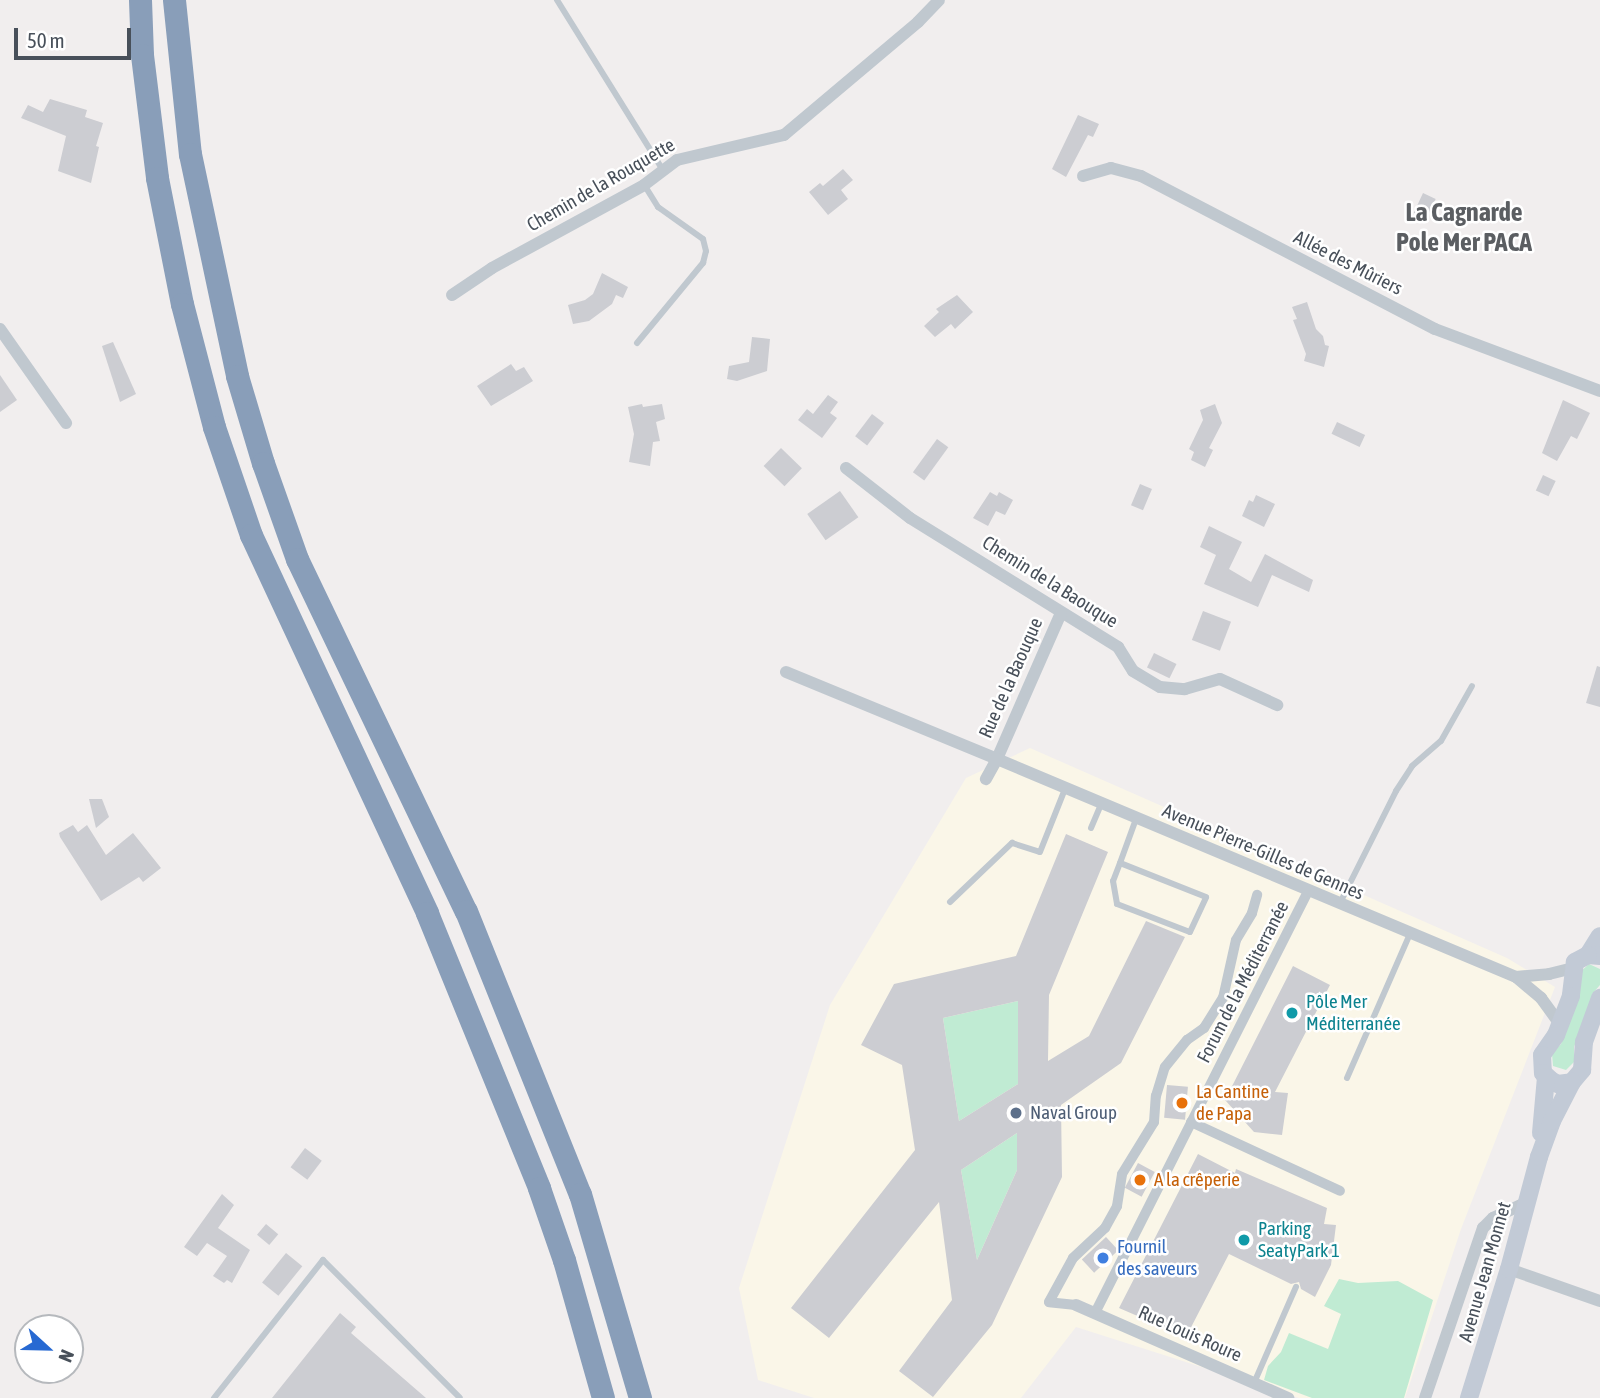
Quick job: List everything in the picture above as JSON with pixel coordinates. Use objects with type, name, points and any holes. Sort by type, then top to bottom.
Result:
[{"type":"highway","points":[[141,0],[142,55],[157,178],[182,304],[214,426],[251,535],[427,913],[539,1188],[575,1294],[603,1398]]},
{"type":"highway","points":[[174,0],[190,154],[237,376],[263,463],[297,559],[471,924],[580,1195],[640,1398]]},
{"type":"main road","points":[[1573,968],[1579,957],[1594,956],[1600,936]]},
{"type":"main road","name":"Avenue Jean Monnet","points":[[1539,1157],[1546,1077],[1542,1055],[1560,1024],[1571,996],[1573,968]]},
{"type":"main road","name":"Avenue Jean Monnet","points":[[1469,1398],[1509,1269],[1539,1157],[1552,1121],[1572,1082],[1583,1070],[1584,1042],[1600,998]]},
{"type":"main road","points":[[1546,1077],[1558,1084],[1572,1082]]},
{"type":"street","name":"Chemin de la Rouquette","points":[[452,295],[492,268],[644,185],[677,160],[784,135],[909,31],[939,0]]},
{"type":"street","name":"Allée des Mûriers","points":[[1083,176],[1111,168],[1140,176],[1435,329],[1600,391]]},
{"type":"street","points":[[0,329],[66,423]]},
{"type":"street","name":"Chemin de la Baouque","points":[[846,468],[910,518],[1118,647],[1133,671],[1160,687],[1185,689],[1220,679],[1277,705]]},
{"type":"street","name":"Rue de la Baouque","points":[[997,759],[1061,613]]},
{"type":"street","name":"Avenue Pierre-Gilles de Gennes","points":[[786,672],[1516,977],[1541,998],[1560,1024]]},
{"type":"street","points":[[986,779],[997,759]]},
{"type":"street","name":"Forum de la Méditerranée","points":[[1095,1313],[1308,892]]},
{"type":"street","name":"Forum de la Méditerranée","points":[[1076,1305],[1049,1302],[1073,1258],[1105,1228],[1117,1206],[1122,1174],[1154,1122],[1156,1096],[1165,1067],[1187,1040],[1204,1028],[1223,998],[1236,940],[1252,914],[1257,895]]},
{"type":"street","name":"Avenue Pierre-Gilles de Gennes","points":[[1516,977],[1549,974],[1573,968]]},
{"type":"street","points":[[1191,1122],[1340,1191]]},
{"type":"street","points":[[1425,1398],[1483,1228],[1493,1219],[1528,1202]]},
{"type":"street","points":[[1509,1269],[1600,1301]]},
{"type":"street","name":"Rue Louis Roure","points":[[1076,1305],[1288,1398]]},
{"type":"lane","points":[[557,0],[662,169]]},
{"type":"lane","points":[[637,343],[704,263],[706,251],[702,239],[658,207],[644,185]]},
{"type":"lane","points":[[1339,905],[1396,791],[1412,766],[1441,741],[1472,686]]},
{"type":"lane","points":[[950,902],[1012,843],[1040,852],[1065,789]]},
{"type":"lane","points":[[1091,828],[1101,805]]},
{"type":"lane","points":[[1120,863],[1206,897],[1190,932],[1117,904],[1112,881],[1136,819]]},
{"type":"lane","points":[[1347,1079],[1410,934]]},
{"type":"lane","points":[[214,1398],[323,1260],[460,1398]]},
{"type":"lane","points":[[1254,1383],[1296,1287]]},
{"type":"shaded area","points":[[1030,748],[1507,958],[1555,987],[1461,1229],[1405,1398],[1299,1398],[1076,1327],[1021,1398],[814,1398],[758,1380],[739,1288],[830,1005],[966,778]]},
{"type":"green space","points":[[1589,964],[1600,969],[1600,985],[1593,993],[1574,1047],[1574,1062],[1566,1070],[1553,1066],[1552,1054],[1561,1044],[1579,988],[1579,973]]},
{"type":"green space","points":[[1018,1001],[1018,1084],[959,1121],[943,1018]]},
{"type":"green space","points":[[1017,1133],[1017,1170],[977,1260],[961,1170]]},
{"type":"green space","points":[[1339,1279],[1358,1283],[1398,1281],[1433,1300],[1404,1398],[1312,1398],[1264,1380],[1268,1366],[1281,1352],[1289,1333],[1328,1349],[1341,1314],[1324,1306]]},
{"type":"building","points":[[50,99],[87,110],[85,117],[103,123],[96,146],[99,147],[91,183],[58,171],[66,136],[21,118],[28,105],[43,112]]},
{"type":"building","points":[[1078,115],[1099,124],[1093,137],[1088,135],[1066,177],[1052,169]]},
{"type":"building","points":[[843,169],[853,180],[841,190],[848,199],[828,215],[809,192],[820,183],[823,186]]},
{"type":"building","points":[[1423,193],[1436,199],[1426,219],[1414,213]]},
{"type":"building","points":[[602,273],[628,287],[623,298],[616,295],[612,304],[589,321],[573,324],[568,305],[585,300],[593,294]]},
{"type":"building","points":[[957,295],[973,312],[955,329],[951,324],[935,337],[924,326],[939,312],[936,309]]},
{"type":"building","points":[[1307,302],[1316,329],[1323,336],[1325,345],[1329,346],[1324,367],[1304,361],[1306,354],[1293,320],[1297,319],[1292,307]]},
{"type":"building","points":[[752,337],[770,339],[767,371],[737,381],[727,379],[729,366],[749,362]]},
{"type":"building","points":[[113,342],[136,394],[120,402],[102,346]]},
{"type":"building","points":[[511,364],[516,371],[524,367],[533,381],[491,406],[477,386]]},
{"type":"building","points":[[0,375],[17,400],[0,412]]},
{"type":"building","points":[[828,395],[838,402],[830,413],[837,418],[822,438],[798,420],[807,409],[813,414]]},
{"type":"building","points":[[1563,400],[1590,413],[1577,439],[1571,436],[1557,461],[1542,453]]},
{"type":"building","points":[[642,404],[643,407],[662,404],[665,419],[656,422],[660,441],[653,442],[650,466],[629,462],[634,434],[628,407]]},
{"type":"building","points":[[1215,404],[1222,423],[1209,448],[1213,450],[1205,467],[1191,460],[1194,452],[1189,449],[1203,420],[1200,410]]},
{"type":"building","points":[[872,414],[884,423],[867,445],[855,436]]},
{"type":"building","points":[[1337,422],[1365,435],[1360,447],[1332,434]]},
{"type":"building","points":[[937,439],[948,447],[924,480],[913,472]]},
{"type":"building","points":[[781,448],[802,468],[784,486],[764,466]]},
{"type":"building","points":[[1543,475],[1556,481],[1549,496],[1536,490]]},
{"type":"building","points":[[1140,484],[1152,489],[1143,510],[1131,505]]},
{"type":"building","points":[[840,491],[858,517],[826,540],[807,514]]},
{"type":"building","points":[[990,492],[997,496],[999,492],[1013,500],[1005,515],[996,511],[988,526],[973,518]]},
{"type":"building","points":[[1256,495],[1275,504],[1264,527],[1242,516],[1249,500],[1253,502]]},
{"type":"building","points":[[1209,526],[1242,542],[1229,569],[1251,582],[1265,554],[1313,580],[1309,592],[1272,575],[1258,607],[1204,584],[1216,555],[1200,547]]},
{"type":"building","points":[[1203,611],[1231,622],[1220,651],[1192,640]]},
{"type":"building","points":[[1154,653],[1176,664],[1169,678],[1147,667]]},
{"type":"building","points":[[1597,666],[1600,667],[1600,707],[1586,703]]},
{"type":"building","points":[[89,799],[102,799],[109,817],[96,828]]},
{"type":"building","points":[[73,825],[78,832],[87,825],[106,855],[133,833],[161,868],[143,882],[139,877],[101,901],[60,837],[59,833]]},
{"type":"building","name":"Naval Group","points":[[1066,834],[1108,852],[1049,995],[1048,1061],[1089,1036],[1146,921],[1185,937],[1121,1063],[1061,1105],[1062,1177],[992,1325],[933,1397],[899,1371],[952,1300],[939,1202],[829,1338],[791,1308],[915,1150],[902,1065],[861,1045],[894,984],[1016,956]],"holes":[[[1018,1001],[1018,1084],[959,1121],[943,1018]],[[1017,1133],[1017,1170],[977,1260],[961,1170]]]},
{"type":"building","points":[[1293,966],[1330,985],[1275,1092],[1288,1093],[1282,1135],[1254,1132],[1225,1100]]},
{"type":"building","points":[[1167,1085],[1188,1087],[1185,1120],[1164,1118]]},
{"type":"building","points":[[305,1148],[322,1161],[307,1180],[291,1167]]},
{"type":"building","name":"Parking SeatyPark 1","points":[[1198,1154],[1235,1173],[1236,1169],[1327,1208],[1324,1224],[1336,1225],[1331,1265],[1315,1297],[1301,1289],[1299,1282],[1291,1284],[1229,1254],[1186,1337],[1119,1308]]},
{"type":"building","points":[[1138,1163],[1155,1172],[1142,1197],[1125,1188]]},
{"type":"building","points":[[222,1194],[234,1205],[218,1228],[250,1250],[232,1283],[227,1280],[224,1283],[213,1276],[227,1256],[207,1243],[197,1256],[184,1247]]},
{"type":"building","points":[[266,1224],[278,1234],[269,1245],[257,1235]]},
{"type":"building","points":[[1106,1237],[1118,1250],[1094,1273],[1082,1260]]},
{"type":"building","points":[[286,1253],[302,1266],[278,1296],[262,1283]]},
{"type":"building","points":[[340,1313],[356,1327],[351,1333],[426,1398],[272,1398]]},
{"type":"place","name":"Pôle Mer Méditerranée","points":[[1292,1013]]},
{"type":"place","name":"La Cantine de Papa","points":[[1182,1103]]},
{"type":"place","name":"Naval Group","points":[[1016,1113]]},
{"type":"place","name":"A la crêperie","points":[[1140,1180]]},
{"type":"place","name":"Parking SeatyPark 1","points":[[1244,1240]]},
{"type":"place","name":"Fournil des saveurs","points":[[1103,1258]]},
{"type":"district","name":"La Cagnarde Pole Mer PACA","points":[[1464,228]]}]
